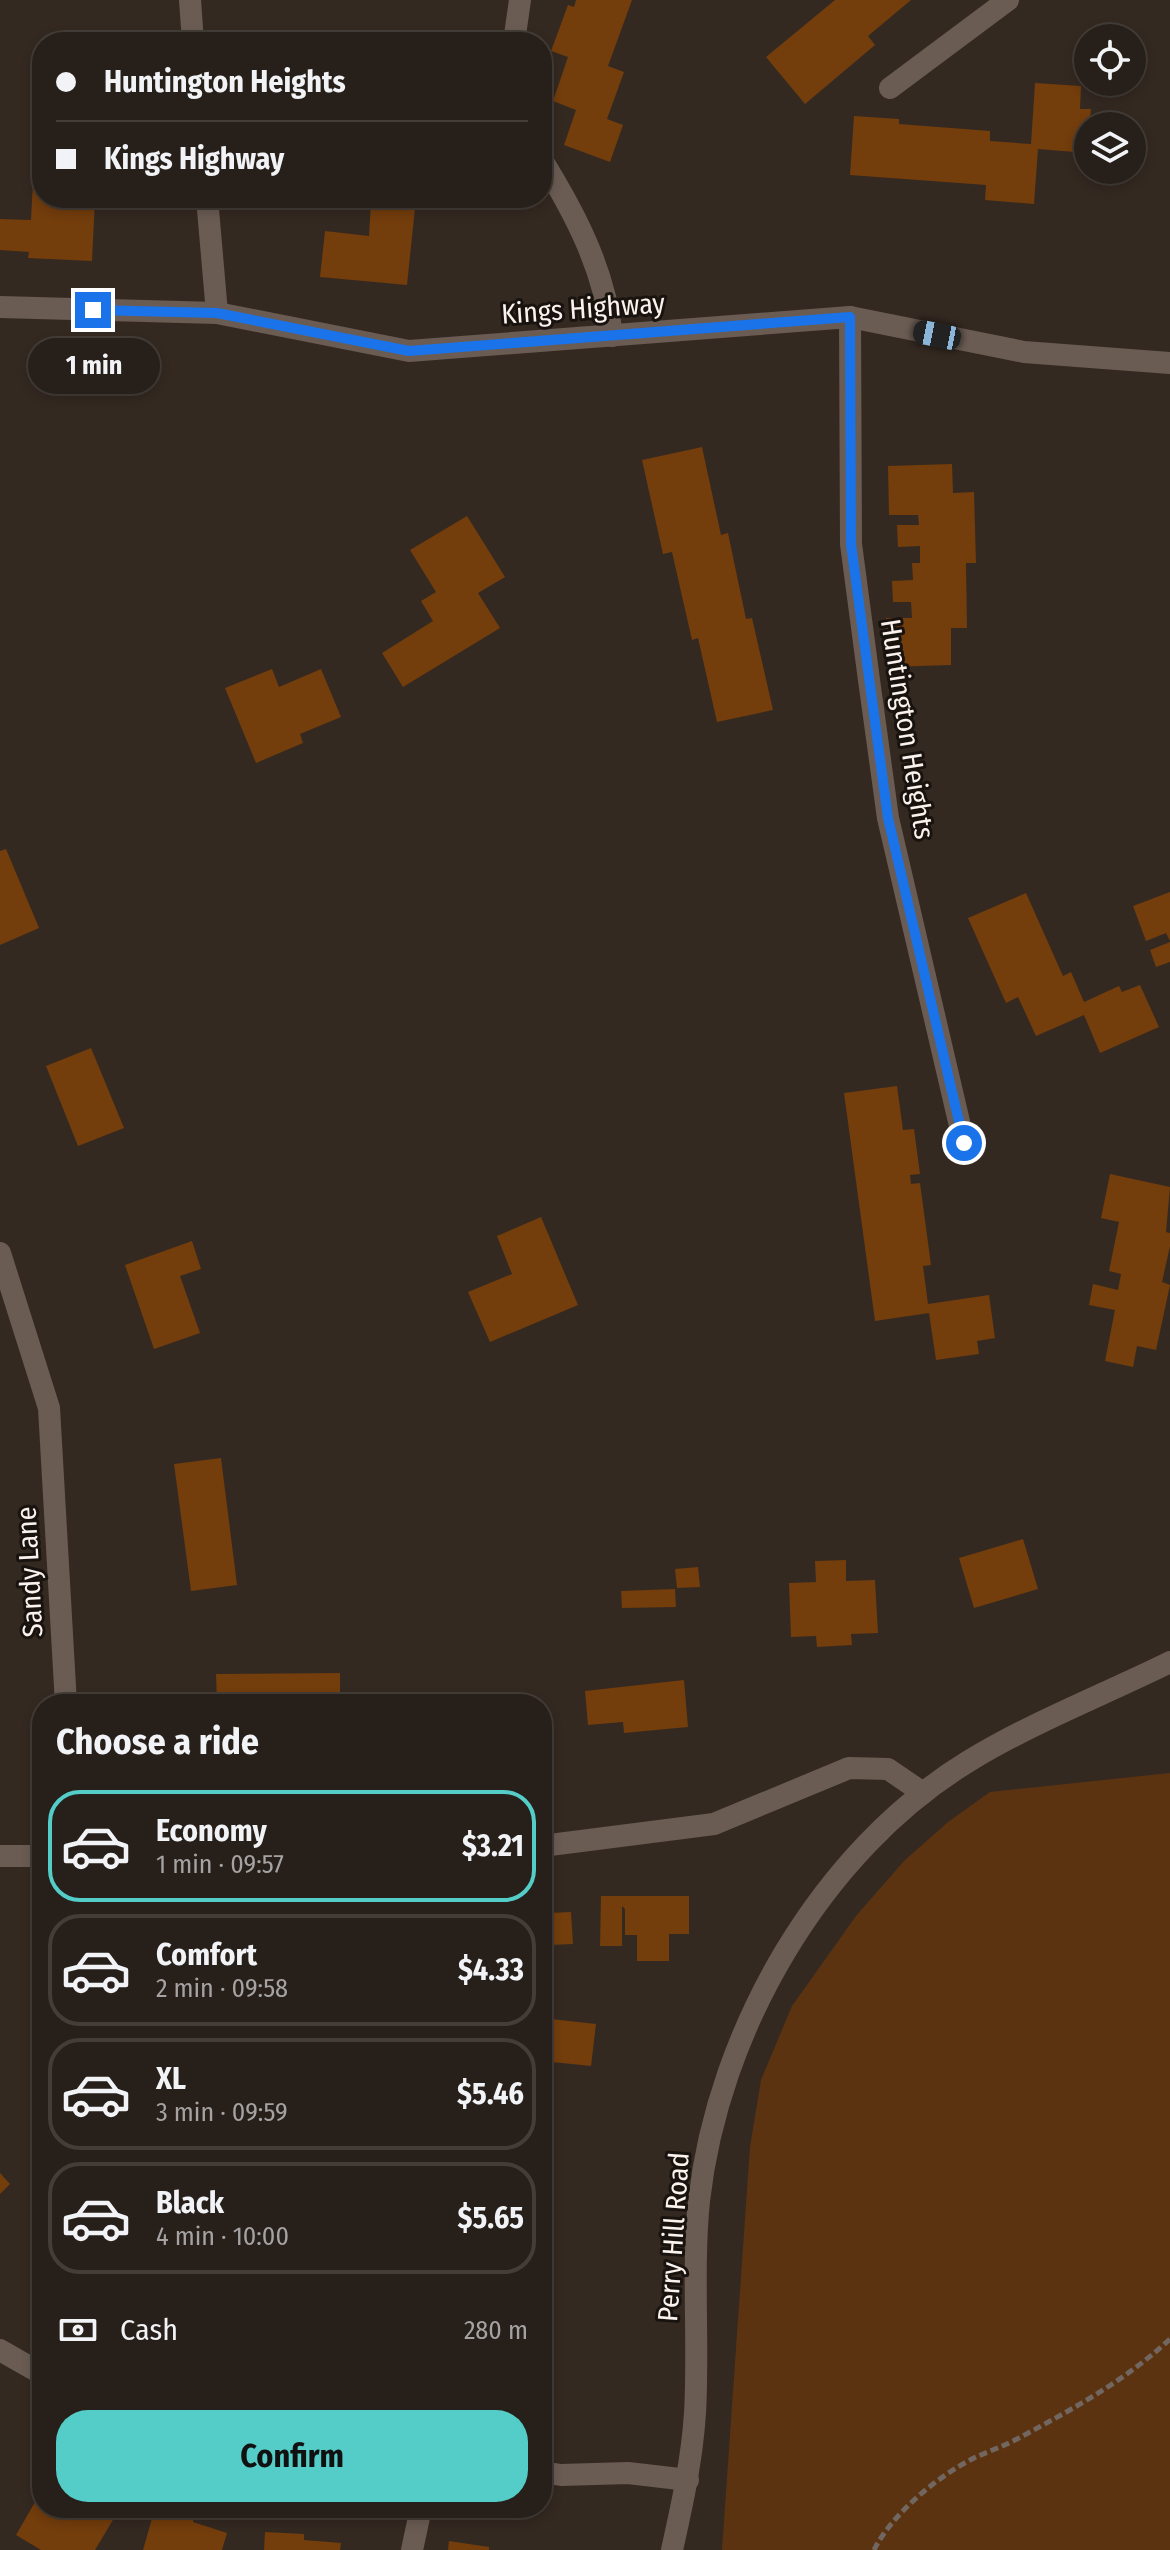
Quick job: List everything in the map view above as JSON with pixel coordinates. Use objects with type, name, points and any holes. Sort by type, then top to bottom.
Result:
[{"type":"street","points":[[190,0],[192,32]]},
{"type":"street","points":[[515,32],[520,0]]},
{"type":"street","points":[[890,88],[1008,0]]},
{"type":"street","points":[[552,176],[566,199],[599,273],[608,303],[612,336]]},
{"type":"street","points":[[208,208],[217,313]]},
{"type":"street","name":"Kings Highway","points":[[0,307],[217,313],[409,351],[850,317],[1024,352],[1170,363]]},
{"type":"street","name":"Huntington Heights","points":[[850,317],[851,544],[888,818],[964,1143]]},
{"type":"street","name":"Sandy Lane","points":[[0,1253],[49,1408],[65,1694]]},
{"type":"street","name":"Perry Hill Road","points":[[672,2550],[688,2480],[695,2415],[699,2203],[707,2146],[742,2035],[783,1955],[813,1909],[847,1869],[923,1793],[1025,1730],[1170,1662]]},
{"type":"street","points":[[552,1845],[714,1824],[849,1768],[888,1769],[923,1793]]},
{"type":"street","points":[[0,1856],[32,1856]]},
{"type":"street","points":[[0,2350],[32,2368]]},
{"type":"street","points":[[552,2474],[628,2473],[688,2480]]},
{"type":"street","points":[[412,2550],[419,2518]]},
{"type":"path","points":[[874,2550],[900,2516],[935,2484],[969,2460],[1014,2441],[1117,2382],[1170,2339]]},
{"type":"shaded area","points":[[1170,1773],[1170,2550],[722,2550],[750,2147],[761,2080],[792,2006],[856,1916],[904,1861],[948,1822],[990,1792]]},
{"type":"building","points":[[576,0],[632,0],[608,66],[624,72],[607,119],[623,125],[610,162],[564,145],[576,110],[553,101],[568,57],[552,51],[552,48],[568,5],[574,7]]},
{"type":"building","points":[[835,0],[911,0],[868,36],[875,45],[805,104],[766,57]]},
{"type":"building","points":[[1035,83],[1074,86],[1074,96],[1081,96],[1080,109],[1091,109],[1091,112],[1074,112],[1074,152],[1038,149],[1034,204],[985,200],[986,185],[850,175],[854,116],[899,119],[899,124],[990,131],[990,141],[1031,144]]},
{"type":"building","points":[[32,201],[32,208],[95,208],[92,261],[28,258],[29,252],[0,250],[0,219],[31,220]]},
{"type":"building","points":[[371,208],[415,208],[407,285],[320,277],[325,231],[369,236]]},
{"type":"building","points":[[702,447],[721,535],[728,533],[746,619],[752,618],[773,710],[717,722],[698,638],[692,640],[672,552],[663,554],[642,460]]},
{"type":"building","points":[[952,464],[953,493],[974,492],[976,563],[966,563],[967,628],[951,628],[951,665],[888,667],[886,618],[912,618],[911,602],[893,602],[892,581],[913,580],[912,563],[920,563],[920,546],[898,547],[897,525],[919,525],[918,515],[889,515],[888,466]]},
{"type":"building","points":[[467,516],[505,577],[478,593],[500,628],[403,687],[382,653],[433,621],[421,601],[436,592],[410,550]]},
{"type":"building","points":[[272,669],[279,687],[321,669],[341,717],[300,734],[303,743],[256,763],[225,688]]},
{"type":"building","points":[[6,849],[39,928],[0,945],[0,851]]},
{"type":"building","points":[[1170,892],[1170,941],[1166,933],[1146,941],[1133,906]]},
{"type":"building","points":[[1026,893],[1063,976],[1071,972],[1084,1002],[1119,986],[1122,992],[1140,985],[1159,1027],[1100,1053],[1084,1015],[1036,1036],[1018,997],[1006,1003],[968,918]]},
{"type":"building","points":[[1170,942],[1170,962],[1156,967],[1150,950]]},
{"type":"building","points":[[91,1048],[124,1128],[78,1146],[46,1066]]},
{"type":"building","points":[[897,1086],[903,1130],[914,1129],[920,1174],[910,1175],[911,1184],[920,1183],[931,1265],[923,1266],[928,1304],[989,1295],[995,1338],[977,1341],[979,1354],[936,1360],[929,1313],[875,1321],[844,1093]]},
{"type":"building","points":[[1110,1174],[1170,1187],[1166,1232],[1170,1233],[1170,1246],[1162,1282],[1170,1285],[1156,1350],[1137,1346],[1133,1367],[1105,1361],[1115,1310],[1089,1305],[1093,1284],[1118,1290],[1121,1274],[1109,1271],[1119,1222],[1101,1218]]},
{"type":"building","points":[[541,1217],[578,1305],[490,1342],[468,1292],[512,1274],[497,1236]]},
{"type":"building","points":[[192,1241],[201,1269],[180,1276],[200,1333],[154,1349],[125,1265]]},
{"type":"building","points":[[221,1458],[237,1585],[191,1591],[174,1464]]},
{"type":"building","points":[[1023,1539],[1038,1589],[974,1608],[959,1558]]},
{"type":"building","points":[[846,1560],[846,1581],[875,1580],[878,1633],[851,1634],[852,1645],[817,1647],[816,1636],[791,1637],[789,1583],[816,1582],[815,1561]]},
{"type":"building","points":[[698,1567],[700,1587],[677,1588],[675,1569]]},
{"type":"building","points":[[675,1589],[676,1607],[622,1608],[621,1591]]},
{"type":"building","points":[[340,1673],[340,1694],[217,1694],[216,1674]]},
{"type":"building","points":[[684,1680],[688,1727],[624,1733],[623,1722],[588,1725],[585,1691]]},
{"type":"building","points":[[601,1896],[689,1896],[689,1934],[669,1934],[669,1961],[637,1961],[637,1935],[625,1935],[625,1909],[622,1906],[622,1946],[600,1946]]},
{"type":"building","points":[[571,1912],[573,1944],[552,1945],[552,1913]]},
{"type":"building","points":[[552,2019],[596,2024],[591,2066],[552,2062]]},
{"type":"building","points":[[0,2173],[10,2184],[0,2194]]},
{"type":"building","points":[[32,2507],[32,2518],[114,2518],[95,2550],[41,2550],[16,2535]]},
{"type":"building","points":[[152,2518],[194,2518],[193,2522],[227,2533],[222,2550],[143,2550]]},
{"type":"building","points":[[265,2532],[304,2534],[304,2540],[341,2543],[340,2550],[264,2550]]},
{"type":"building","points":[[449,2541],[489,2547],[489,2550],[448,2550]]},
{"type":"route","points":[[93,310],[217,313],[409,351],[850,317],[851,544],[888,818],[964,1143]]}]
